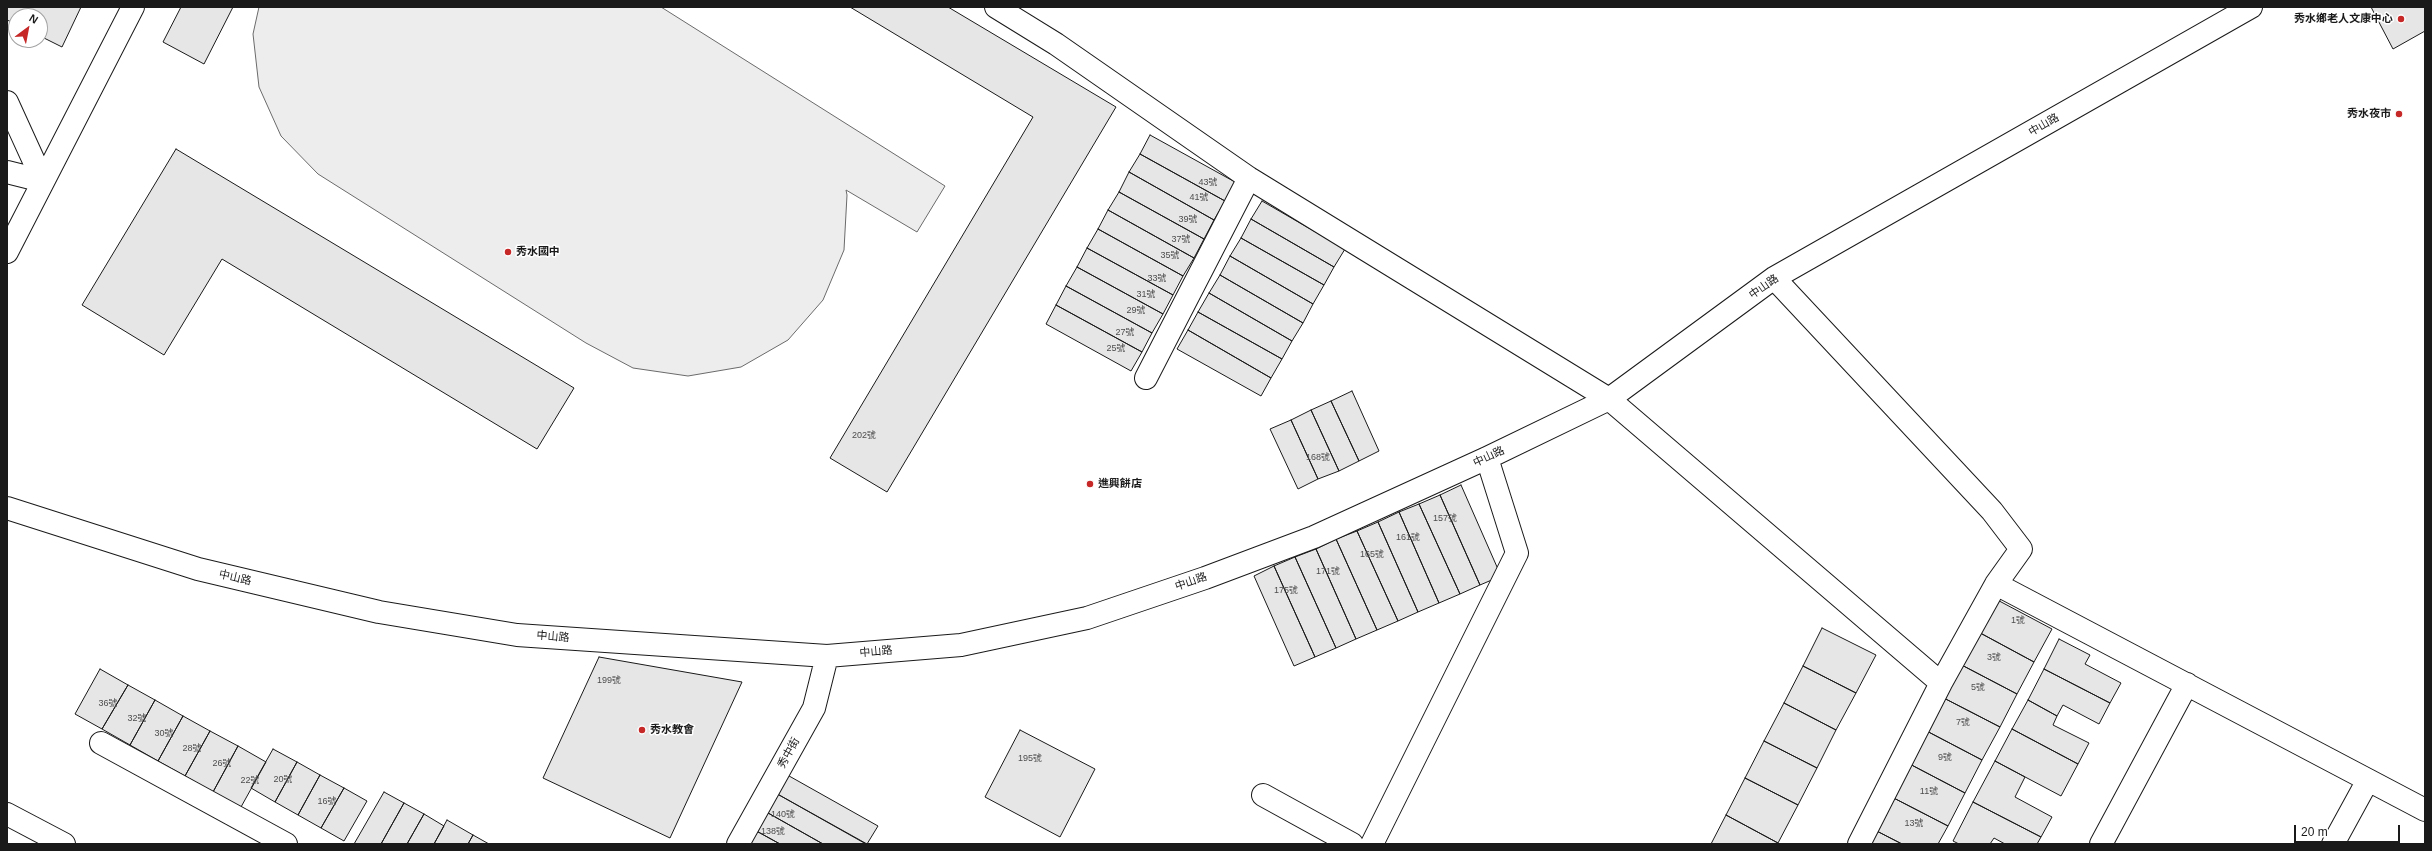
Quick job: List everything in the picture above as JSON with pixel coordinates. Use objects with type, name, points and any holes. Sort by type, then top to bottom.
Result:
[{"type":"street","points":[[7,252],[133,7]]},
{"type":"street","points":[[996,7],[1056,44],[1249,178],[1609,399],[1941,683]]},
{"type":"street","name":"中山路","points":[[7,508],[198,569],[378,612],[517,635],[827,656],[961,645],[1087,618],[1205,578],[1314,537],[1487,458],[1609,399],[1774,278],[2251,7]]},
{"type":"street","points":[[7,102],[43,181]]},
{"type":"street","points":[[7,172],[43,181]]},
{"type":"street","points":[[1146,378],[1249,178]]},
{"type":"street","points":[[1774,278],[1992,510],[2021,549],[1996,584],[1941,683],[1859,844]]},
{"type":"street","points":[[1372,844],[1517,553],[1487,458]]},
{"type":"street","points":[[1996,584],[2425,810]]},
{"type":"street","name":"秀中街","points":[[738,844],[814,708],[827,656]]},
{"type":"street","points":[[2101,844],[2186,684]]},
{"type":"street","points":[[102,743],[286,844]]},
{"type":"street","points":[[2333,844],[2368,780]]},
{"type":"street","points":[[1263,795],[1352,844]]},
{"type":"street","points":[[7,814],[64,844]]},
{"type":"shaded area","points":[[259,7],[661,7],[945,186],[917,232],[846,190],[844,250],[823,300],[788,340],[741,367],[688,376],[633,368],[586,343],[318,174],[281,136],[259,87],[253,34]]},
{"type":"building","points":[[7,7],[81,7],[62,47],[48,40],[48,8],[8,8],[7,20]]},
{"type":"building","points":[[181,7],[233,7],[204,64],[163,42]]},
{"type":"building","points":[[850,7],[948,7],[1116,107],[887,492],[830,458],[1033,117]]},
{"type":"building","name":"秀水鄉老人文康中心","points":[[2371,7],[2425,7],[2425,31],[2393,49]]},
{"type":"building","points":[[1150,135],[1235,182],[1225,201],[1140,154]]},
{"type":"building","points":[[176,149],[574,388],[537,449],[222,259],[164,355],[82,305]]},
{"type":"building","points":[[1140,154],[1225,201],[1214,220],[1129,172]]},
{"type":"building","points":[[1129,172],[1214,220],[1204,239],[1119,192]]},
{"type":"building","points":[[1119,192],[1204,239],[1194,258],[1108,210]]},
{"type":"building","points":[[1262,201],[1345,249],[1334,267],[1251,219]]},
{"type":"building","points":[[1108,210],[1194,258],[1183,276],[1098,229]]},
{"type":"building","points":[[1251,219],[1334,267],[1324,285],[1241,238]]},
{"type":"building","points":[[1098,229],[1183,276],[1173,295],[1087,248]]},
{"type":"building","points":[[1241,238],[1324,285],[1313,304],[1230,256]]},
{"type":"building","points":[[1087,248],[1173,295],[1163,314],[1077,267]]},
{"type":"building","points":[[1230,256],[1313,304],[1303,323],[1220,275]]},
{"type":"building","points":[[1077,267],[1163,314],[1152,333],[1066,286]]},
{"type":"building","points":[[1220,275],[1303,323],[1292,341],[1209,293]]},
{"type":"building","points":[[1066,286],[1152,333],[1142,352],[1056,305]]},
{"type":"building","points":[[1209,293],[1292,341],[1282,359],[1198,312]]},
{"type":"building","points":[[1056,305],[1142,352],[1131,371],[1046,324]]},
{"type":"building","points":[[1198,312],[1282,359],[1271,378],[1188,330]]},
{"type":"building","points":[[1188,330],[1271,378],[1261,396],[1177,349]]},
{"type":"building","points":[[1352,391],[1379,451],[1359,461],[1331,401]]},
{"type":"building","points":[[1331,401],[1359,461],[1339,471],[1311,410]]},
{"type":"building","points":[[1311,410],[1339,471],[1318,479],[1291,420]]},
{"type":"building","points":[[1291,420],[1318,479],[1298,489],[1270,429]]},
{"type":"building","points":[[1461,485],[1501,576],[1480,585],[1440,495]]},
{"type":"building","points":[[1440,495],[1480,585],[1460,594],[1419,504]]},
{"type":"building","points":[[1419,504],[1460,594],[1439,603],[1399,512]]},
{"type":"building","points":[[1399,512],[1439,603],[1418,612],[1378,522]]},
{"type":"building","points":[[1378,522],[1418,612],[1398,621],[1357,531]]},
{"type":"building","points":[[1357,531],[1398,621],[1377,630],[1336,539]]},
{"type":"building","points":[[1336,539],[1377,630],[1356,639],[1316,549]]},
{"type":"building","points":[[1316,549],[1356,639],[1336,648],[1295,557]]},
{"type":"building","points":[[1295,557],[1336,648],[1315,657],[1274,566]]},
{"type":"building","points":[[1274,566],[1315,657],[1294,666],[1254,576]]},
{"type":"building","points":[[1988,595],[2052,629],[2034,662],[1971,628]]},
{"type":"building","points":[[1822,628],[1876,655],[1856,693],[1803,666]]},
{"type":"building","points":[[1971,628],[2034,662],[2017,694],[1954,661]]},
{"type":"building","points":[[2059,639],[2090,655],[2085,664],[2121,683],[2110,703],[2044,669]]},
{"type":"building","name":"秀水教會","points":[[599,657],[742,682],[670,838],[543,778]]},
{"type":"building","points":[[1954,661],[2017,694],[2000,727],[1936,694]]},
{"type":"building","points":[[1803,666],[1856,693],[1836,730],[1784,703]]},
{"type":"building","points":[[100,669],[128,685],[102,729],[75,714]]},
{"type":"building","points":[[2044,669],[2110,703],[2099,724],[2063,705],[2057,716],[2028,700]]},
{"type":"building","points":[[128,685],[155,700],[130,745],[102,729]]},
{"type":"building","points":[[1936,694],[2000,727],[1982,760],[1919,727]]},
{"type":"building","points":[[155,700],[183,716],[158,761],[130,745]]},
{"type":"building","points":[[2028,700],[2057,716],[2053,725],[2089,743],[2078,764],[2012,729]]},
{"type":"building","points":[[1784,703],[1836,730],[1817,768],[1764,741]]},
{"type":"building","points":[[183,716],[210,731],[185,776],[158,761]]},
{"type":"building","points":[[1919,727],[1982,760],[1965,793],[1902,760]]},
{"type":"building","points":[[2012,729],[2078,764],[2061,796],[1995,761]]},
{"type":"building","points":[[1020,730],[1095,769],[1060,837],[985,797]]},
{"type":"building","points":[[210,731],[238,746],[213,792],[185,776]]},
{"type":"building","points":[[1764,741],[1817,768],[1798,805],[1745,778]]},
{"type":"building","points":[[238,746],[266,762],[241,807],[213,792]]},
{"type":"building","points":[[273,749],[297,762],[275,802],[251,788]]},
{"type":"building","points":[[1902,760],[1965,793],[1948,826],[1884,793]]},
{"type":"building","points":[[1995,761],[2025,777],[2015,797],[2052,817],[2041,837],[1973,802]]},
{"type":"building","points":[[297,762],[320,775],[298,815],[275,802]]},
{"type":"building","points":[[782,772],[878,826],[867,844],[772,791]]},
{"type":"building","points":[[320,775],[344,788],[321,828],[298,815]]},
{"type":"building","points":[[1745,778],[1798,805],[1778,843],[1726,815]]},
{"type":"building","points":[[344,788],[367,801],[344,841],[321,828]]},
{"type":"building","points":[[772,791],[866,844],[823,844],[761,809]]},
{"type":"building","points":[[384,792],[404,803],[381,844],[354,844]]},
{"type":"building","points":[[1884,793],[1948,826],[1938,844],[1902,844],[1867,826]]},
{"type":"building","points":[[1973,802],[2041,837],[2037,844],[2005,844],[1994,838],[1990,844],[1959,844],[1953,841]]},
{"type":"building","points":[[404,803],[424,814],[407,844],[381,844]]},
{"type":"building","points":[[761,809],[823,844],[780,844],[751,828]]},
{"type":"building","points":[[424,814],[444,826],[434,844],[407,844]]},
{"type":"building","points":[[1726,815],[1778,843],[1778,844],[1711,844]]},
{"type":"building","points":[[447,820],[473,835],[468,844],[434,844]]},
{"type":"building","points":[[1867,826],[1902,844],[1857,844]]},
{"type":"building","points":[[751,828],[780,844],[741,844]]},
{"type":"building","points":[[473,835],[489,844],[468,844]]},
{"type":"place","name":"秀水鄉老人文康中心","points":[[2401,19]]},
{"type":"place","name":"秀水夜市","points":[[2399,114]]},
{"type":"place","name":"秀水國中","points":[[508,252]]},
{"type":"place","name":"進興餅店","points":[[1090,484]]},
{"type":"place","name":"秀水教會","points":[[642,730]]}]
